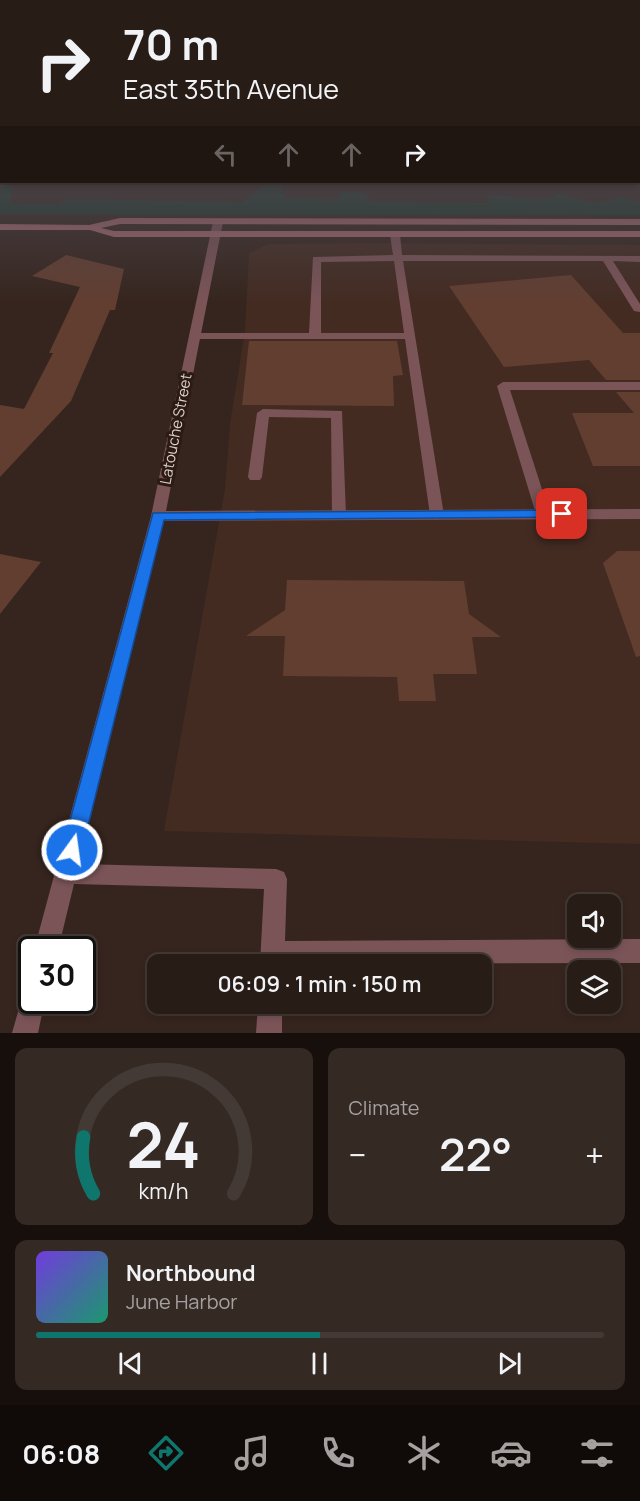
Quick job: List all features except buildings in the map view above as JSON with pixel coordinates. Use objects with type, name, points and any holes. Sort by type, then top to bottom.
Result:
[{"type":"main road","points":[[0,227],[88,228],[114,234],[216,228],[640,222]]},
{"type":"main road","points":[[216,228],[395,235],[640,234]]},
{"type":"street","name":"Latouche Street","points":[[50,936],[158,516],[216,228]]},
{"type":"street","points":[[395,235],[437,515]]},
{"type":"street","points":[[606,258],[640,309]]},
{"type":"street","points":[[315,336],[316,259],[640,259]]},
{"type":"street","points":[[195,336],[411,336]]},
{"type":"street","points":[[543,514],[503,386],[640,386]]},
{"type":"street","points":[[255,477],[263,413],[337,414],[339,515]]},
{"type":"street","points":[[158,516],[640,513]]},
{"type":"street","points":[[66,874],[276,879],[272,954]]},
{"type":"street","points":[[492,954],[640,951]]},
{"type":"street","points":[[25,1033],[30,1014]]},
{"type":"street","points":[[269,1033],[270,1014]]},
{"type":"shaded area","points":[[268,244],[640,245],[640,844],[164,831],[225,489],[230,424],[245,331],[249,253]]},
{"type":"green space","points":[[0,206],[640,206],[640,215],[0,214]]},
{"type":"route","points":[[72,850],[158,516],[562,514]]}]
